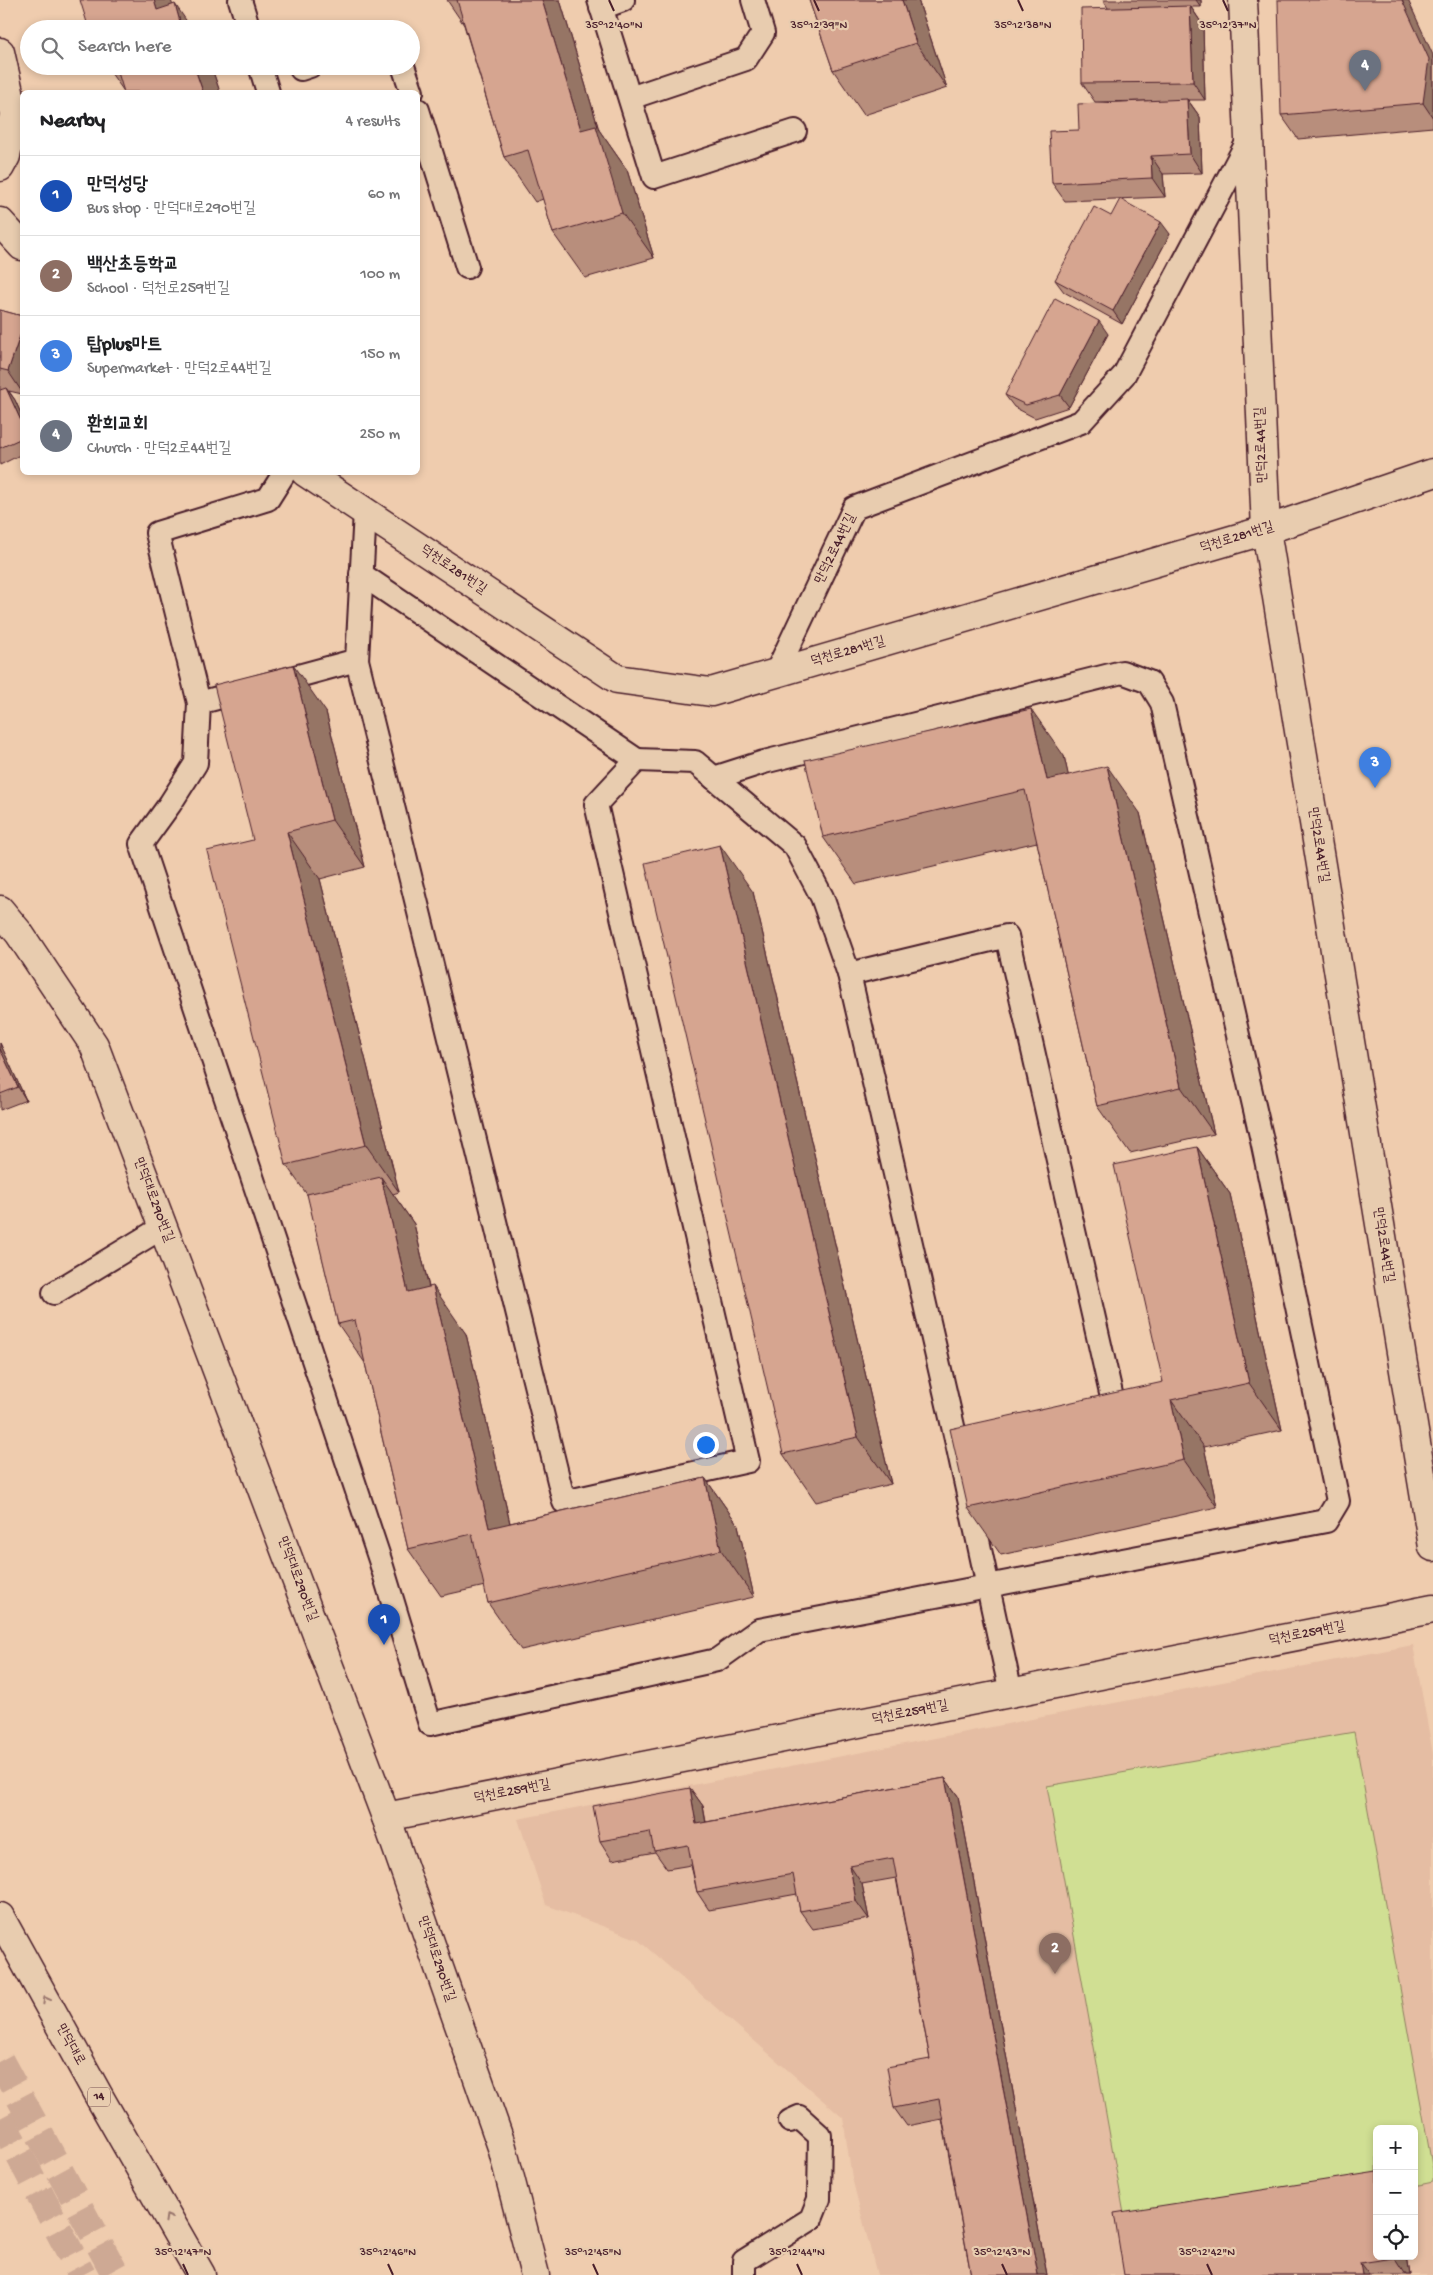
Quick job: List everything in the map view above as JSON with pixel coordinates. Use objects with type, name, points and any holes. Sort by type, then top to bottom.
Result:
[{"type":"street","name":"만덕2로44번길","points":[[1243,0],[1266,530],[1433,1547]]},
{"type":"street","points":[[0,52],[14,114],[6,156],[0,167]]},
{"type":"street","points":[[0,222],[20,244]]},
{"type":"street","name":"덕천로281번길","points":[[310,475],[617,679],[711,692],[1266,530],[1433,473]]},
{"type":"street","name":"만덕대로290번길","points":[[0,910],[19,933],[94,1045],[386,1817],[502,2147],[536,2275]]},
{"type":"street","name":"덕천로259번길","points":[[386,1817],[1433,1609]]},
{"type":"street","name":"만덕대로","points":[[0,1917],[101,2100],[202,2275]]},
{"type":"lane","points":[[240,0],[246,20]]},
{"type":"lane","points":[[623,0],[600,4],[654,177],[796,131]]},
{"type":"lane","points":[[630,98],[746,59],[763,32],[753,0]]},
{"type":"lane","points":[[263,75],[267,90]]},
{"type":"lane","points":[[406,75],[411,90]]},
{"type":"lane","points":[[420,124],[426,166],[467,267]]},
{"type":"lane","name":"만덕2로44번길","points":[[776,673],[854,508],[1081,422],[1124,375],[1249,139]]},
{"type":"lane","points":[[282,475],[268,499],[157,533],[199,703],[196,763],[170,804],[141,844],[380,1560],[430,1724],[717,1660],[759,1630],[1326,1521],[1338,1501],[1263,1146],[1162,703],[1149,682],[1122,672],[764,762],[714,778]]},
{"type":"lane","points":[[364,511],[357,660],[564,1502],[748,1461],[596,804],[637,760]]},
{"type":"lane","points":[[361,574],[637,760],[695,762],[795,846],[822,897],[849,974],[968,1446],[988,1586],[1011,1693]]},
{"type":"lane","points":[[199,703],[357,660]]},
{"type":"lane","points":[[849,974],[1006,936],[1116,1411],[1078,1420]]},
{"type":"lane","points":[[54,1293],[164,1227]]},
{"type":"lane","points":[[744,2275],[744,2261],[811,2219],[819,2198],[820,2136],[799,2117],[790,2121]]},
{"type":"shaded area","points":[[1413,1645],[1433,1754],[1433,2275],[877,2275],[852,2178],[843,2118],[637,1939],[546,1905],[518,1819]]},
{"type":"green space","points":[[1354,1732],[1433,2171],[1433,2182],[1418,2185],[1418,2125],[1373,2125],[1373,2193],[1128,2236],[1047,1786]]},
{"type":"building","points":[[80,0],[154,0],[157,10],[175,4],[179,20],[86,20]]},
{"type":"building","points":[[457,0],[542,0],[581,130],[596,126],[622,213],[553,233],[528,150],[504,157]]},
{"type":"building","points":[[809,0],[902,0],[916,43],[833,70]]},
{"type":"building","points":[[1278,0],[1402,0],[1429,59],[1423,103],[1281,115]]},
{"type":"building","points":[[1190,6],[1193,82],[1082,83],[1081,9]]},
{"type":"building","points":[[119,75],[197,75],[202,90],[123,90]]},
{"type":"building","points":[[1187,99],[1190,154],[1151,156],[1152,178],[1052,183],[1049,131],[1079,130],[1078,104]]},
{"type":"building","points":[[1120,199],[1161,222],[1113,311],[1055,280],[1094,207],[1111,216]]},
{"type":"building","points":[[1055,298],[1099,321],[1060,395],[1026,405],[1005,395]]},
{"type":"building","points":[[0,310],[20,315],[20,336],[8,371],[0,369]]},
{"type":"building","points":[[6,388],[20,419],[20,439],[0,448],[0,390]]},
{"type":"building","points":[[293,665],[332,820],[287,832],[366,1145],[286,1165],[207,851],[253,840],[214,685]]},
{"type":"building","points":[[1031,709],[1047,780],[1107,766],[1181,1087],[1097,1106],[1025,790],[823,837],[805,760]]},
{"type":"building","points":[[720,845],[858,1437],[783,1454],[645,863]]},
{"type":"building","points":[[0,1049],[18,1087],[0,1094]]},
{"type":"building","points":[[1197,1147],[1249,1383],[1171,1400],[1184,1460],[968,1508],[950,1429],[1163,1382],[1114,1165]]},
{"type":"building","points":[[381,1177],[408,1292],[433,1286],[489,1528],[705,1478],[721,1550],[488,1603],[472,1534],[408,1549],[355,1320],[338,1324],[307,1194]]},
{"type":"building","points":[[945,1778],[1038,2275],[971,2275],[939,2099],[894,2108],[887,2067],[930,2059],[893,1858],[850,1866],[856,1901],[800,1911],[793,1874],[697,1892],[688,1845],[654,1851],[650,1832],[600,1841],[593,1806],[690,1788],[696,1824]]},
{"type":"building","points":[[1373,2173],[1373,2260],[1380,2260],[1360,2263],[1362,2275],[1124,2275],[1114,2213]]},
{"type":"tunnel","points":[[0,2061],[116,2275]]},
{"type":"tunnel","points":[[0,2118],[82,2275]]},
{"type":"place","name":"환희교회","points":[[1365,91]]},
{"type":"place","name":"탑plus마트","points":[[1375,788]]},
{"type":"place","name":"만덕성당","points":[[384,1645]]},
{"type":"place","name":"백산초등학교","points":[[1055,1974]]}]
